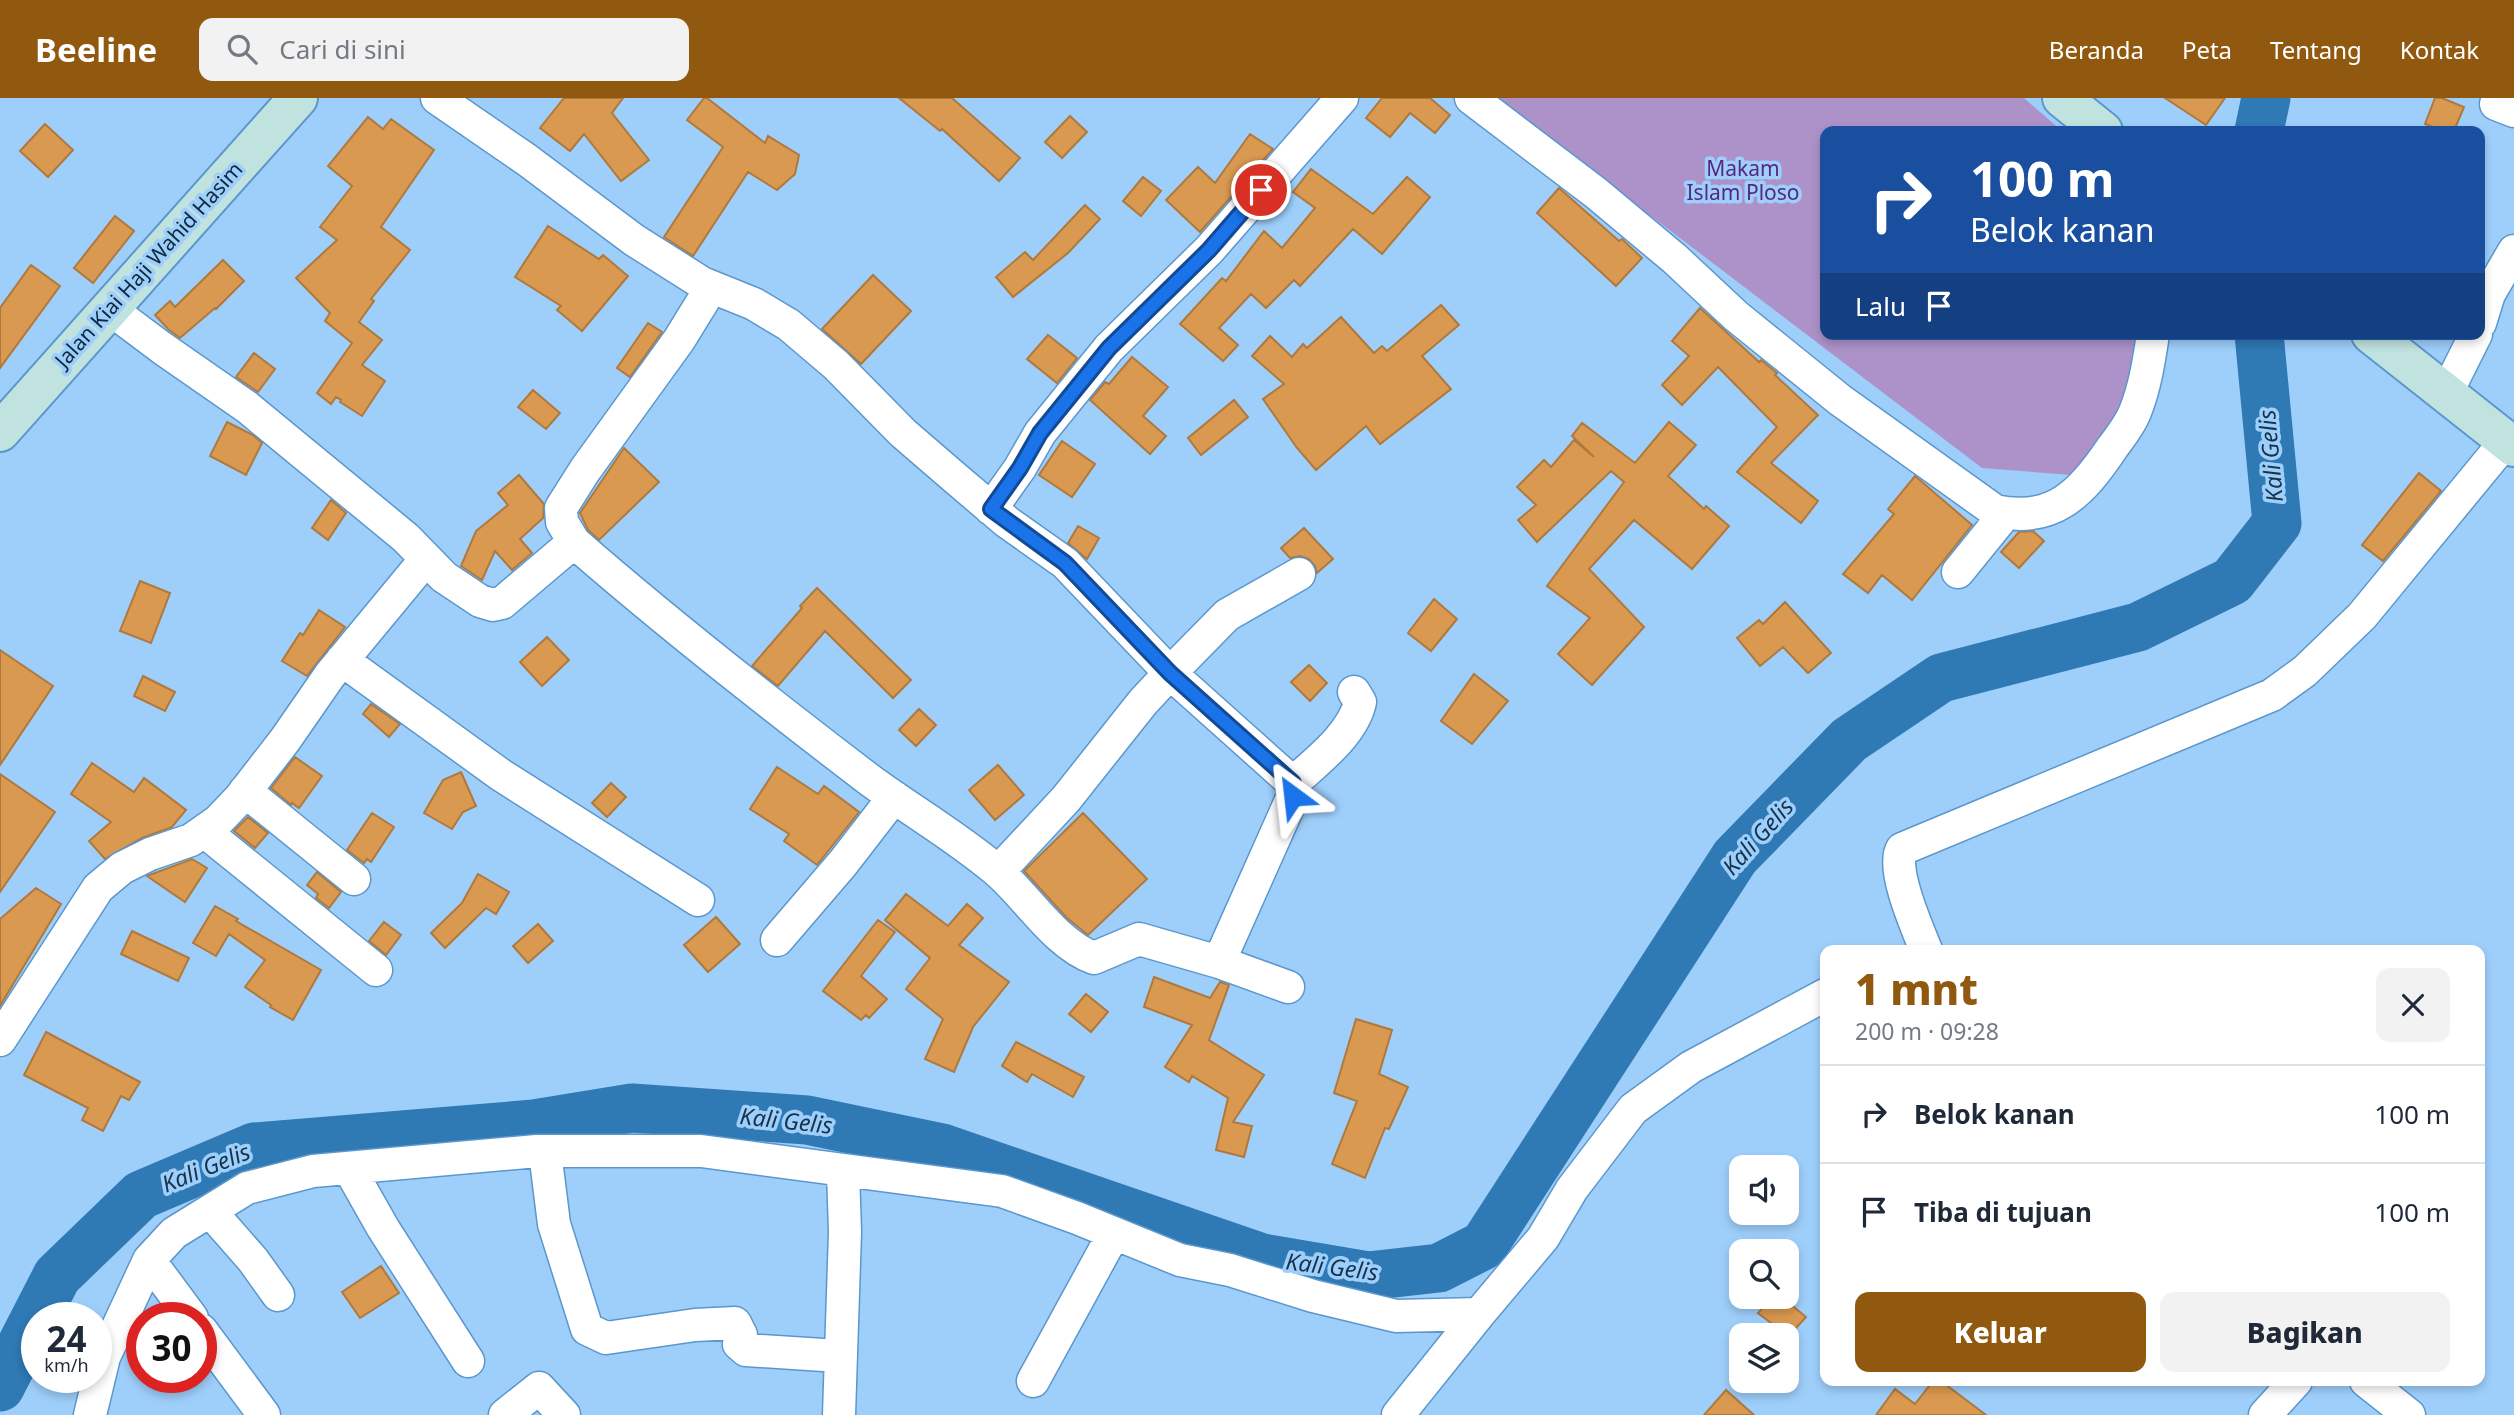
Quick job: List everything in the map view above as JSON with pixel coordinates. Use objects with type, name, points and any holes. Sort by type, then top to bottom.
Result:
[{"type":"street","name":"Jalan Kiai Haji Wahid Hasim","points":[[0,432],[298,98]]},
{"type":"street","points":[[437,98],[527,160],[634,240],[711,288],[754,304],[789,325],[836,365],[903,433],[991,509],[1065,563],[1170,673],[1293,783]]},
{"type":"street","points":[[991,509],[1020,468],[1040,433],[1109,348],[1209,250],[1342,98]]},
{"type":"street","points":[[1471,98],[1596,193],[1675,258],[1736,316],[1840,400],[1995,512],[2035,515],[2053,508],[2078,492],[2135,415],[2148,369],[2152,340]]},
{"type":"street","points":[[2062,98],[2098,126]]},
{"type":"street","points":[[2485,308],[2514,251]]},
{"type":"street","points":[[711,288],[679,340],[585,470],[561,508],[562,522],[574,542],[702,651],[894,797],[998,872],[1084,955],[1094,958],[1139,939],[1219,962],[1288,987]]},
{"type":"street","points":[[110,309],[247,407],[387,522],[444,577],[480,601],[493,605],[502,603],[574,542]]},
{"type":"street","points":[[1924,945],[1898,862],[1902,849],[2272,695],[2305,671],[2362,617],[2510,444],[2378,340]]},
{"type":"street","points":[[2446,394],[2473,340]]},
{"type":"street","points":[[1958,572],[2005,514]]},
{"type":"street","points":[[0,1040],[98,888],[122,868],[191,841],[218,821],[285,740],[342,660],[426,559]]},
{"type":"street","points":[[998,872],[1066,799],[1143,702],[1227,615],[1299,574]]},
{"type":"street","points":[[342,660],[501,775],[698,900]]},
{"type":"street","points":[[1219,962],[1293,796],[1293,783],[1326,753],[1357,715],[1360,702],[1354,692]]},
{"type":"street","points":[[245,791],[354,879]]},
{"type":"street","points":[[777,940],[843,863],[894,797]]},
{"type":"street","points":[[204,831],[376,970]]},
{"type":"street","points":[[1398,1415],[1543,1238],[1572,1189],[1633,1109],[1691,1067],[1820,998]]},
{"type":"street","points":[[90,1415],[104,1357],[149,1259],[174,1233],[247,1188],[313,1171],[545,1152],[701,1151],[1002,1191],[1180,1260],[1230,1270],[1313,1296],[1396,1316],[1479,1314]]},
{"type":"street","points":[[545,1152],[554,1224],[587,1329],[606,1338],[695,1325],[735,1323],[741,1335],[739,1344],[746,1350],[839,1356]]},
{"type":"street","points":[[349,1168],[383,1228],[468,1361]]},
{"type":"street","points":[[839,1415],[845,1232],[843,1171]]},
{"type":"street","points":[[210,1211],[278,1295]]},
{"type":"street","points":[[1033,1381],[1114,1233]]},
{"type":"street","points":[[149,1259],[180,1302]]},
{"type":"street","points":[[217,1352],[264,1415]]},
{"type":"street","points":[[2265,1415],[2291,1386]]},
{"type":"street","points":[[2372,1386],[2409,1415]]},
{"type":"street","points":[[505,1415],[538,1388],[564,1415]]},
{"type":"green space","name":"Makam Islam Ploso","points":[[1496,98],[2024,98],[2056,126],[1820,126],[1820,340],[2136,340],[2133,393],[2084,476],[1982,468]]},
{"type":"building","points":[[564,98],[623,98],[612,113],[649,160],[621,181],[584,134],[570,151],[540,128]]},
{"type":"building","points":[[704,98],[765,143],[768,136],[799,155],[795,174],[777,190],[748,172],[693,256],[664,237],[723,147],[687,120]]},
{"type":"building","points":[[899,98],[952,98],[1020,158],[999,181],[942,129],[940,131]]},
{"type":"building","points":[[1382,98],[1430,98],[1450,115],[1435,133],[1410,113],[1390,137],[1366,118]]},
{"type":"building","points":[[2165,98],[2225,98],[2206,125]]},
{"type":"building","points":[[2435,98],[2464,107],[2456,126],[2425,124]]},
{"type":"building","points":[[1070,116],[1087,132],[1062,158],[1045,142]]},
{"type":"building","points":[[368,117],[383,129],[391,119],[434,150],[381,227],[410,250],[371,299],[374,301],[359,322],[382,340],[362,365],[385,381],[362,416],[336,397],[331,404],[317,393],[352,343],[325,321],[330,313],[296,278],[337,240],[320,227],[352,186],[328,166]]},
{"type":"building","points":[[45,124],[73,150],[48,177],[20,151]]},
{"type":"building","points":[[1250,134],[1273,149],[1200,232],[1166,200],[1198,167],[1215,183]]},
{"type":"building","points":[[1311,169],[1373,214],[1407,177],[1430,197],[1382,254],[1353,229],[1300,286],[1294,280],[1266,308],[1251,294],[1219,328],[1238,345],[1223,361],[1180,324],[1222,278],[1226,281],[1264,231],[1282,248],[1315,208],[1293,192]]},
{"type":"building","points":[[1143,177],[1161,191],[1141,216],[1123,201]]},
{"type":"building","points":[[1559,188],[1642,258],[1616,286],[1537,213]]},
{"type":"building","points":[[1085,205],[1100,219],[1068,253],[1013,297],[996,277],[1025,252],[1033,260]]},
{"type":"building","points":[[115,216],[134,231],[93,283],[74,268]]},
{"type":"building","points":[[548,226],[599,259],[603,255],[628,276],[582,331],[557,310],[561,306],[515,277]]},
{"type":"building","points":[[223,260],[244,281],[216,309],[180,338],[155,315],[170,301],[175,307]]},
{"type":"building","points":[[31,265],[60,286],[0,368],[0,308]]},
{"type":"building","points":[[873,275],[911,311],[861,364],[822,329]]},
{"type":"building","points":[[1441,305],[1459,325],[1422,356],[1451,389],[1380,444],[1366,426],[1316,470],[1263,399],[1284,384],[1252,356],[1270,336],[1292,357],[1303,344],[1307,348],[1341,317],[1374,353],[1382,346],[1387,351]]},
{"type":"building","points":[[1700,308],[1759,362],[1761,360],[1777,373],[1775,375],[1818,415],[1771,463],[1818,501],[1801,523],[1737,472],[1777,427],[1718,367],[1682,405],[1662,385],[1689,356],[1672,341]]},
{"type":"building","points":[[648,323],[662,332],[630,377],[617,368]]},
{"type":"building","points":[[1048,335],[1077,358],[1057,383],[1027,359]]},
{"type":"building","points":[[254,353],[275,369],[258,392],[236,377]]},
{"type":"building","points":[[1132,357],[1168,387],[1143,416],[1166,436],[1150,454],[1090,400],[1105,382],[1109,384]]},
{"type":"building","points":[[533,390],[560,413],[546,429],[518,407]]},
{"type":"building","points":[[1234,400],[1248,417],[1201,455],[1188,438]]},
{"type":"building","points":[[227,422],[253,435],[262,443],[246,475],[210,456]]},
{"type":"building","points":[[1669,422],[1696,445],[1668,476],[1704,509],[1706,506],[1729,526],[1692,569],[1634,520],[1589,569],[1644,627],[1592,685],[1558,654],[1590,618],[1547,586],[1624,482],[1611,471],[1537,542],[1518,520],[1536,505],[1517,487],[1544,460],[1551,467],[1574,440],[1594,457],[1572,436],[1582,423],[1635,463]]},
{"type":"building","points":[[1062,441],[1095,464],[1072,497],[1039,475]]},
{"type":"building","points":[[624,448],[659,482],[599,540],[588,530],[580,513]]},
{"type":"building","points":[[2419,473],[2441,491],[2383,561],[2362,545]]},
{"type":"building","points":[[519,475],[544,504],[543,518],[520,539],[532,553],[512,570],[495,551],[482,580],[461,566],[476,531],[508,505],[498,493]]},
{"type":"building","points":[[1915,476],[1972,525],[1912,600],[1882,575],[1868,593],[1843,574],[1894,514],[1888,509]]},
{"type":"building","points":[[331,500],[346,513],[328,540],[312,528]]},
{"type":"building","points":[[1078,526],[1099,538],[1087,559],[1068,543]]},
{"type":"building","points":[[1304,528],[1333,559],[1317,573],[1309,559],[1300,556],[1290,558],[1281,548]]},
{"type":"building","points":[[2033,531],[2044,541],[2019,568],[2001,552],[2019,532]]},
{"type":"building","points":[[140,581],[170,593],[151,643],[120,631]]},
{"type":"building","points":[[817,588],[911,680],[893,698],[825,631],[778,686],[752,666]]},
{"type":"building","points":[[1434,599],[1457,619],[1431,651],[1408,633]]},
{"type":"building","points":[[1785,602],[1831,653],[1808,673],[1783,647],[1760,666],[1737,638],[1759,620],[1763,624]]},
{"type":"building","points":[[319,610],[345,627],[307,676],[282,661]]},
{"type":"building","points":[[547,637],[569,660],[542,686],[520,662]]},
{"type":"building","points":[[0,650],[53,686],[0,765]]},
{"type":"building","points":[[1309,665],[1327,683],[1310,701],[1291,682]]},
{"type":"building","points":[[1474,674],[1508,701],[1472,744],[1441,721]]},
{"type":"building","points":[[143,676],[175,692],[165,711],[134,696]]},
{"type":"building","points":[[371,704],[400,724],[389,737],[363,714]]},
{"type":"building","points":[[919,709],[936,725],[916,746],[899,730]]},
{"type":"building","points":[[295,757],[322,776],[299,808],[292,803],[291,805],[271,788]]},
{"type":"building","points":[[92,763],[134,792],[144,778],[186,810],[172,827],[142,838],[105,859],[89,841],[111,822],[71,794]]},
{"type":"building","points":[[998,765],[1024,795],[995,820],[969,790]]},
{"type":"building","points":[[777,767],[818,794],[824,786],[859,812],[817,865],[784,841],[789,834],[750,809]]},
{"type":"building","points":[[461,772],[476,806],[463,812],[452,829],[424,813],[443,780]]},
{"type":"building","points":[[0,774],[55,812],[0,892]]},
{"type":"building","points":[[611,783],[626,797],[607,817],[592,803]]},
{"type":"building","points":[[372,813],[394,827],[371,862],[367,859],[364,863],[347,850]]},
{"type":"building","points":[[1083,813],[1147,879],[1088,935],[1067,918],[1024,871]]},
{"type":"building","points":[[248,817],[268,833],[255,848],[234,831]]},
{"type":"building","points":[[192,859],[207,868],[185,902],[147,876]]},
{"type":"building","points":[[317,872],[341,892],[329,908],[316,898],[318,894],[307,885]]},
{"type":"building","points":[[478,874],[509,892],[496,914],[486,908],[445,948],[431,933],[462,903]]},
{"type":"building","points":[[36,888],[61,904],[0,1006],[0,919]]},
{"type":"building","points":[[906,894],[948,926],[967,904],[983,918],[959,945],[1009,982],[973,1027],[954,1072],[925,1059],[943,1019],[906,989],[930,958],[885,920]]},
{"type":"building","points":[[215,906],[321,970],[293,1020],[270,1007],[271,1005],[245,987],[265,960],[229,934],[216,956],[193,943]]},
{"type":"building","points":[[716,917],[740,944],[708,972],[684,945]]},
{"type":"building","points":[[878,920],[895,932],[861,976],[887,999],[869,1018],[866,1015],[861,1020],[823,991]]},
{"type":"building","points":[[384,922],[401,935],[386,955],[369,941]]},
{"type":"building","points":[[538,924],[553,941],[528,963],[513,946]]},
{"type":"building","points":[[132,931],[189,958],[178,981],[121,954]]},
{"type":"building","points":[[1154,977],[1210,998],[1220,982],[1229,985],[1209,1040],[1264,1075],[1233,1122],[1252,1126],[1244,1157],[1216,1150],[1228,1098],[1192,1076],[1189,1082],[1165,1067],[1192,1025],[1144,1007]]},
{"type":"building","points":[[1086,994],[1108,1012],[1091,1032],[1069,1014]]},
{"type":"building","points":[[1356,1019],[1392,1030],[1379,1074],[1408,1087],[1389,1129],[1385,1128],[1365,1178],[1332,1164],[1357,1101],[1334,1093]]},
{"type":"building","points":[[46,1032],[140,1082],[129,1100],[121,1096],[103,1131],[82,1120],[88,1108],[24,1075]]},
{"type":"building","points":[[1016,1042],[1084,1077],[1073,1097],[1032,1074],[1027,1082],[1002,1066]]},
{"type":"building","points":[[381,1266],[399,1293],[360,1318],[342,1292]]},
{"type":"building","points":[[1762,1309],[1796,1309],[1806,1317],[1799,1325],[1771,1323],[1758,1313]]},
{"type":"building","points":[[1929,1386],[1948,1386],[1986,1415],[1876,1415],[1895,1389],[1915,1404]]},
{"type":"building","points":[[1726,1390],[1754,1415],[1704,1415]]},
{"type":"waterway","name":"Kali Gelis","points":[[2260,126],[2266,98]]},
{"type":"waterway","name":"Kali Gelis","points":[[0,1387],[57,1276],[141,1195],[254,1147],[534,1124],[632,1108],[807,1120],[942,1148],[1262,1258],[1368,1276],[1439,1268],[1484,1245],[1735,857],[1849,740],[1941,678],[2138,627],[2232,581],[2277,523],[2260,340]]},
{"type":"route","points":[[1261,190],[1209,250],[1109,348],[1040,433],[1020,468],[991,509],[1065,563],[1170,673],[1293,783],[1293,796]]}]
